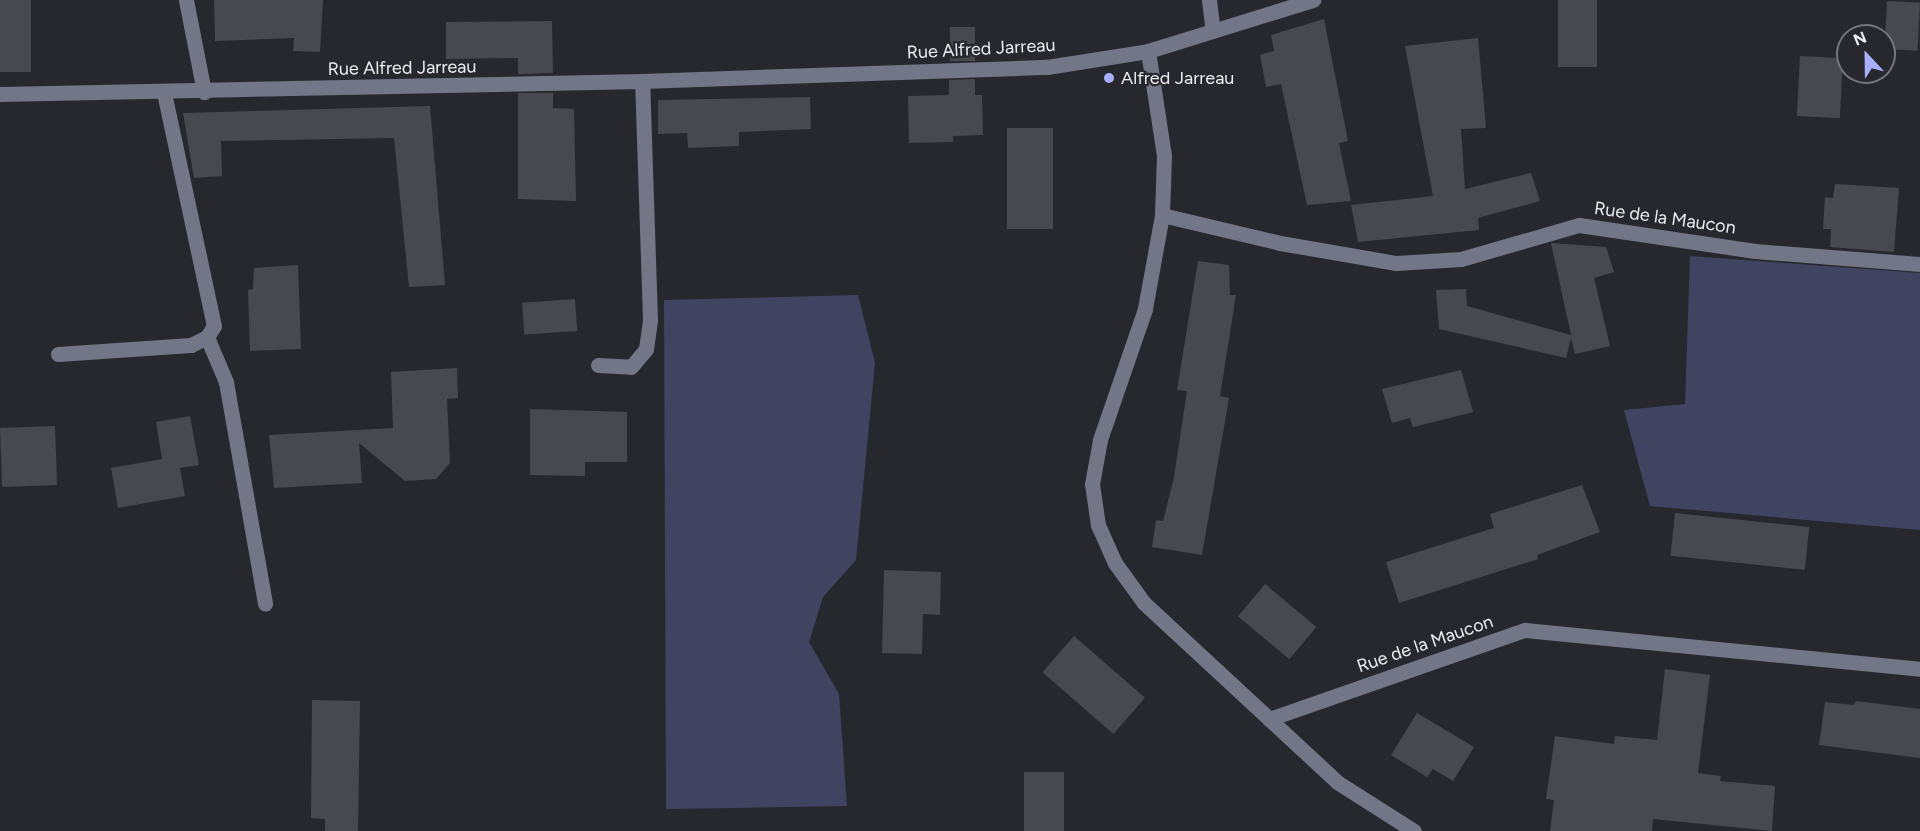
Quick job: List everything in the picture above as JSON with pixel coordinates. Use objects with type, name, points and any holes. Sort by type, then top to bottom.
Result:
[{"type":"street","points":[[186,0],[204,92]]},
{"type":"street","points":[[1209,0],[1213,31]]},
{"type":"street","name":"Rue Alfred Jarreau","points":[[0,94],[164,93],[1047,68],[1148,51],[1313,0]]},
{"type":"street","points":[[1148,51],[1164,155],[1162,214],[1145,309],[1100,440],[1092,484],[1098,525],[1115,563],[1144,603],[1337,782],[1414,831]]},
{"type":"street","points":[[598,365],[631,367],[646,349],[650,319],[642,81]]},
{"type":"street","points":[[58,354],[191,345],[207,337],[214,326],[164,93]]},
{"type":"street","name":"Rue de la Maucon","points":[[1162,214],[1280,243],[1396,263],[1461,259],[1579,225],[1755,250],[1920,264]]},
{"type":"street","points":[[207,337],[226,382],[265,604]]},
{"type":"street","name":"Rue de la Maucon","points":[[1269,719],[1525,630],[1920,669]]},
{"type":"shaded area","points":[[1690,256],[1920,273],[1920,530],[1650,506],[1624,410],[1685,404]]},
{"type":"shaded area","points":[[858,295],[875,363],[856,560],[823,597],[809,642],[839,694],[847,806],[666,809],[664,300]]},
{"type":"building","points":[[0,0],[31,0],[31,72],[0,72]]},
{"type":"building","points":[[214,0],[323,0],[320,52],[293,51],[294,38],[215,41]]},
{"type":"building","points":[[1558,0],[1597,0],[1597,67],[1558,67]]},
{"type":"building","points":[[1887,1],[1920,3],[1917,51],[1896,50],[1896,24],[1886,24]]},
{"type":"building","points":[[1324,19],[1348,141],[1339,143],[1351,201],[1307,205],[1281,84],[1266,87],[1260,55],[1274,51],[1271,35]]},
{"type":"building","points":[[552,21],[553,73],[518,74],[518,58],[446,59],[446,22]]},
{"type":"building","points":[[950,27],[975,27],[975,61],[950,61]]},
{"type":"building","points":[[1478,38],[1486,128],[1461,129],[1465,189],[1531,173],[1540,201],[1478,218],[1479,230],[1358,242],[1351,205],[1433,196],[1405,46]]},
{"type":"building","points":[[1800,56],[1836,58],[1836,84],[1842,84],[1840,118],[1797,116]]},
{"type":"building","points":[[975,79],[975,95],[982,95],[983,135],[953,136],[953,142],[909,143],[908,96],[949,95],[949,80]]},
{"type":"building","points":[[518,93],[553,93],[553,108],[574,109],[576,201],[518,199]]},
{"type":"building","points":[[810,97],[811,129],[739,132],[739,146],[688,148],[687,133],[658,134],[658,100]]},
{"type":"building","points":[[430,106],[445,285],[409,287],[394,138],[221,141],[222,176],[194,178],[183,113]]},
{"type":"building","points":[[1007,128],[1053,128],[1053,229],[1007,229]]},
{"type":"building","points":[[1835,184],[1899,188],[1894,252],[1830,247],[1831,229],[1823,229],[1825,197],[1833,198]]},
{"type":"building","points":[[1551,243],[1606,247],[1614,272],[1594,278],[1610,346],[1575,354],[1571,338],[1566,358],[1439,329],[1436,290],[1466,289],[1467,306],[1571,335]]},
{"type":"building","points":[[1198,261],[1229,265],[1230,295],[1236,295],[1220,396],[1229,398],[1202,555],[1152,547],[1156,520],[1163,521],[1174,477],[1187,391],[1177,390]]},
{"type":"building","points":[[298,265],[301,349],[250,351],[248,290],[253,289],[254,268]]},
{"type":"building","points":[[575,299],[577,331],[524,335],[522,303]]},
{"type":"building","points":[[457,368],[458,398],[447,399],[450,463],[436,479],[405,481],[359,443],[362,483],[274,488],[269,435],[393,428],[391,372]]},
{"type":"building","points":[[1461,370],[1473,412],[1413,427],[1410,418],[1392,423],[1382,389]]},
{"type":"building","points":[[530,409],[627,412],[627,462],[585,462],[585,476],[530,475]]},
{"type":"building","points":[[190,416],[199,465],[180,468],[185,496],[118,508],[111,468],[162,459],[156,422]]},
{"type":"building","points":[[55,426],[57,485],[2,487],[0,428]]},
{"type":"building","points":[[1582,485],[1600,532],[1537,555],[1538,559],[1399,603],[1386,562],[1494,528],[1490,514]]},
{"type":"building","points":[[1675,513],[1809,527],[1805,570],[1671,556]]},
{"type":"building","points":[[884,570],[941,572],[940,615],[923,614],[922,654],[882,653]]},
{"type":"building","points":[[1265,584],[1316,627],[1289,659],[1238,616]]},
{"type":"building","points":[[1074,636],[1145,698],[1113,734],[1043,672]]},
{"type":"building","points":[[1665,669],[1710,675],[1698,773],[1721,776],[1720,781],[1775,786],[1772,831],[1653,819],[1652,831],[1550,831],[1554,800],[1546,799],[1555,736],[1614,744],[1615,736],[1657,740]]},
{"type":"building","points":[[312,700],[360,701],[358,831],[325,831],[325,819],[311,818]]},
{"type":"building","points":[[1856,701],[1920,709],[1920,758],[1819,745],[1825,702],[1854,705]]},
{"type":"building","points":[[1417,713],[1474,747],[1453,781],[1433,769],[1427,777],[1391,755]]},
{"type":"building","points":[[1024,772],[1064,772],[1064,831],[1024,831]]},
{"type":"place","name":"Alfred Jarreau","points":[[1109,78]]}]
